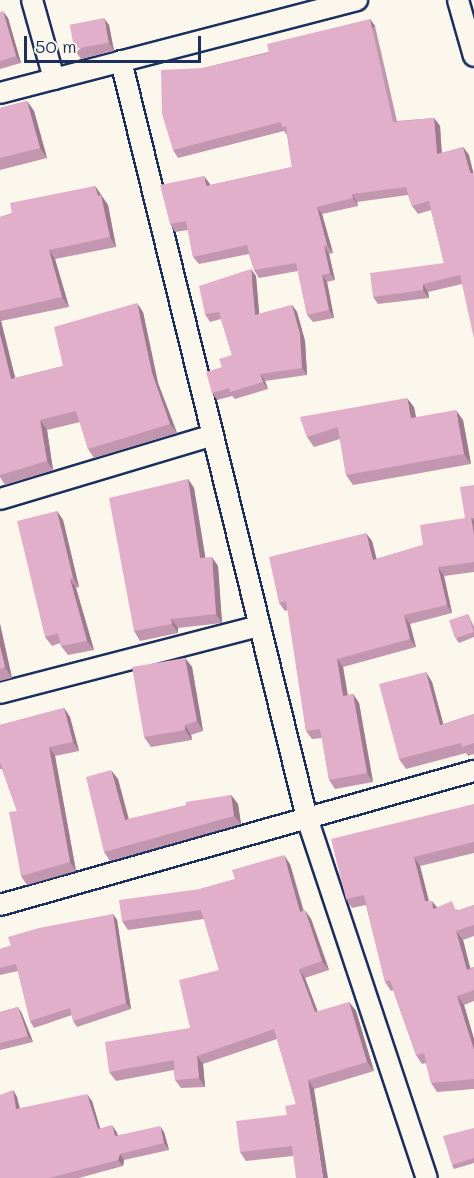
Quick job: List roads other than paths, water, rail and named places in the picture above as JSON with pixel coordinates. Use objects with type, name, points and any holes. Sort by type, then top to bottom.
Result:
[{"type":"street","points":[[32,0],[54,79]]},
{"type":"street","points":[[0,93],[357,0]]},
{"type":"street","points":[[458,0],[474,56]]},
{"type":"street","points":[[121,61],[307,818],[427,1178]]},
{"type":"street","points":[[0,499],[213,435]]},
{"type":"street","points":[[0,693],[260,626]]},
{"type":"street","points":[[0,905],[474,771]]}]
